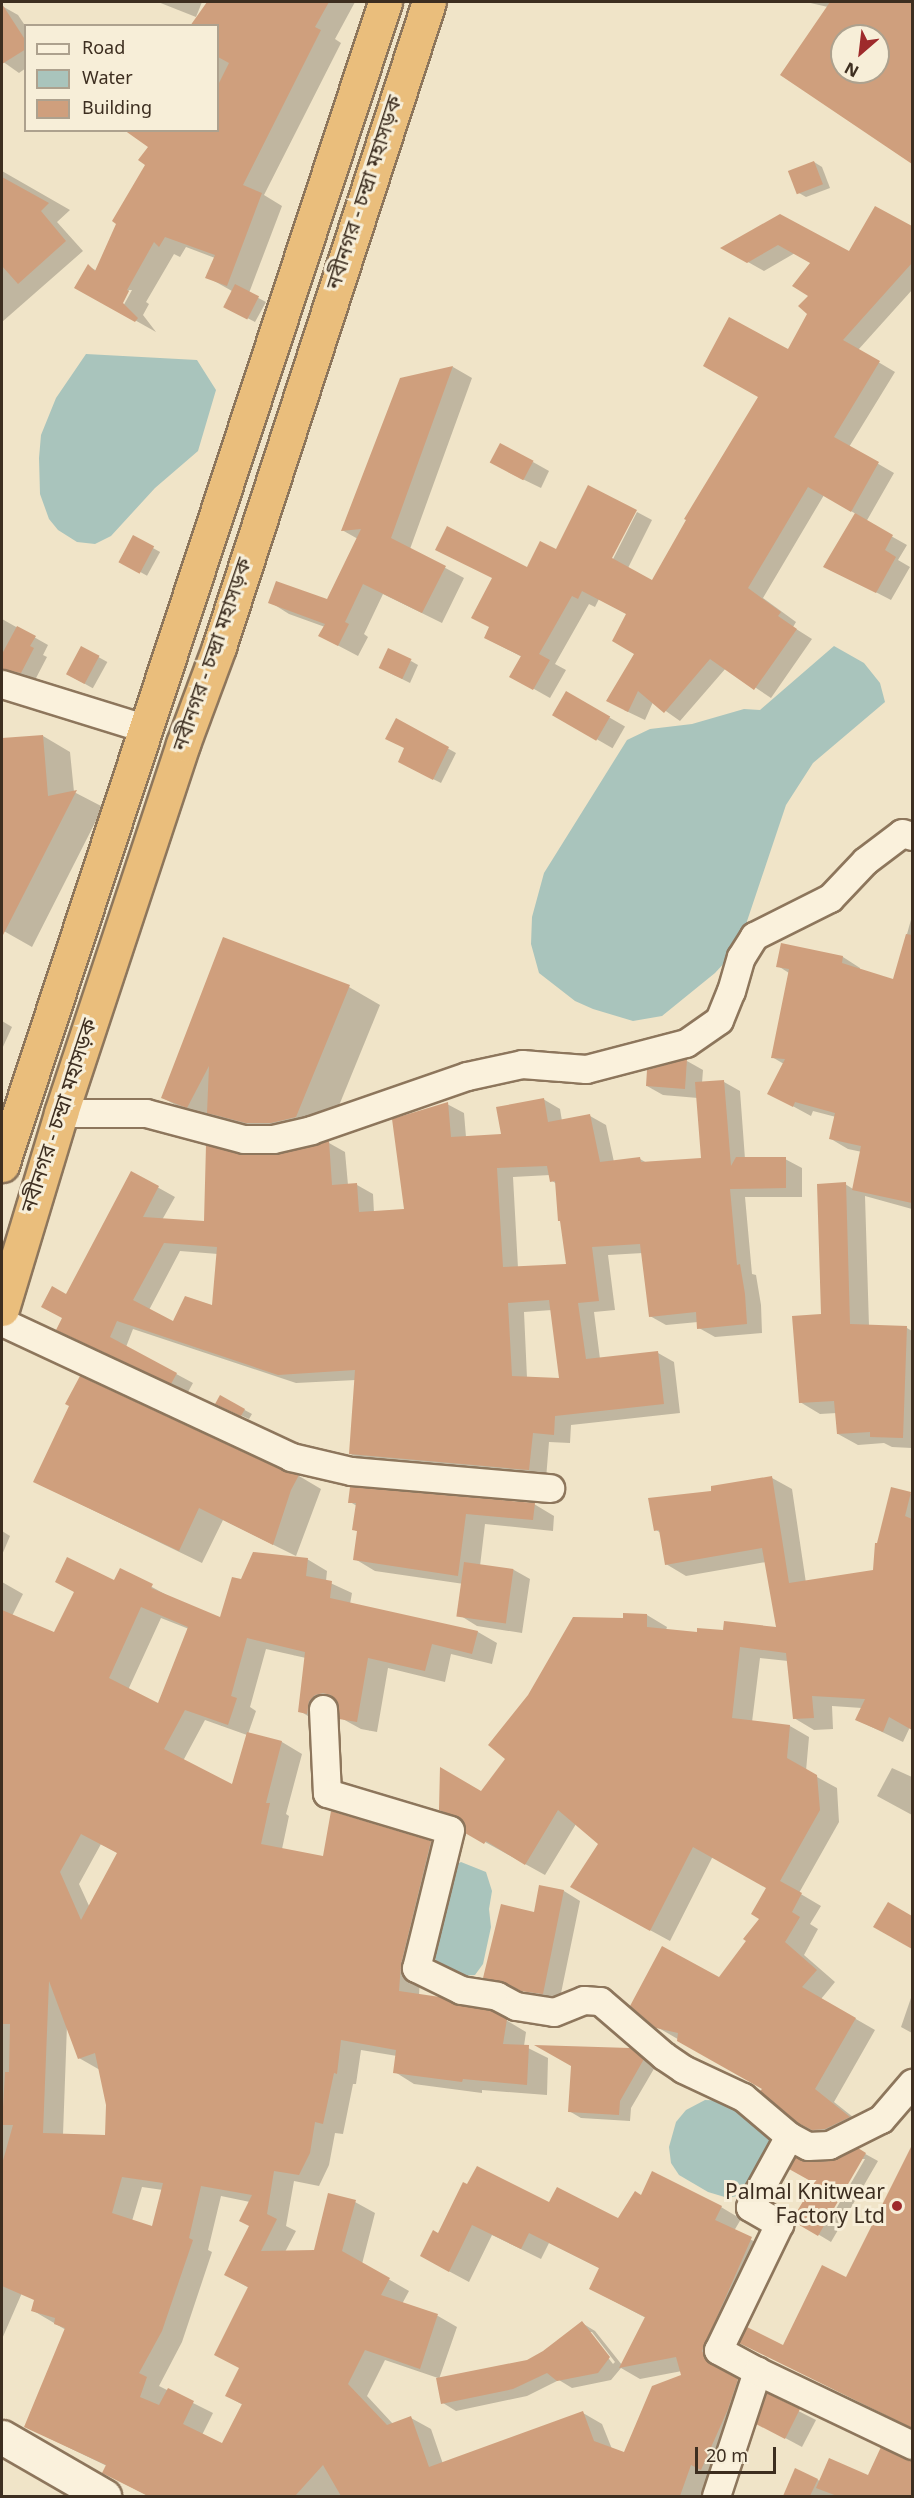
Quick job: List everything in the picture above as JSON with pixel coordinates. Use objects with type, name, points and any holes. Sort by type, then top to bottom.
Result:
[{"type":"highway","name":"নবীনগর - চন্দ্রা মহাসড়ক","points":[[2,1165],[144,728],[385,2]]},
{"type":"highway","name":"নবীনগর - চন্দ্রা মহাসড়ক","points":[[2,1309],[61,1113],[183,744],[219,647],[429,2]]},
{"type":"street","points":[[2,684],[144,728]]},
{"type":"street","points":[[61,1113],[146,1113],[244,1139],[273,1139],[311,1130],[467,1076],[522,1064],[586,1069],[686,1043],[719,1020],[741,957],[754,936],[830,898],[865,861],[902,833],[912,836]]},
{"type":"street","points":[[2,1322],[291,1457],[351,1471],[550,1488]]},
{"type":"street","points":[[323,1708],[327,1793],[450,1830],[416,1968],[461,1990],[497,1996],[516,2006],[554,2012],[584,2000],[600,2001],[664,2056],[683,2069],[743,2097],[789,2136],[808,2146],[829,2145],[881,2119],[912,2083]]},
{"type":"street","points":[[789,2136],[750,2207],[779,2224],[718,2350],[912,2445]]},
{"type":"street","points":[[716,2496],[757,2371]]},
{"type":"street","points":[[2,2437],[104,2496]]},
{"type":"water","points":[[86,354],[197,360],[216,390],[198,451],[155,488],[111,536],[95,544],[77,542],[58,530],[49,519],[40,494],[41,435],[56,398]]},
{"type":"water","points":[[834,646],[864,663],[880,683],[885,702],[813,763],[786,805],[738,948],[715,973],[662,1016],[633,1021],[575,1001],[539,973],[531,944],[532,917],[544,873],[627,740],[650,729],[692,724],[744,709],[760,710]]},
{"type":"water","points":[[461,1862],[486,1872],[492,1891],[489,1909],[491,1927],[483,1964],[475,1975],[457,1976],[437,1964],[433,1952],[455,1865]]},
{"type":"water","points":[[705,2100],[729,2101],[773,2138],[746,2194],[728,2198],[708,2192],[679,2175],[671,2163],[669,2147],[676,2122],[686,2110]]},
{"type":"building","points":[[207,2],[329,2],[315,27],[321,30],[243,185],[262,193],[227,286],[205,278],[215,255],[165,237],[159,247],[154,242],[127,290],[129,291],[123,303],[138,318],[135,322],[74,288],[88,264],[95,271],[116,224],[112,221],[145,165],[138,160],[148,147],[127,132],[219,132],[219,83],[229,63],[219,58],[219,24],[191,24]]},
{"type":"building","points":[[830,2],[912,2],[912,164],[780,75]]},
{"type":"building","points":[[2,4],[24,38],[24,50],[2,64]]},
{"type":"building","points":[[814,161],[823,184],[797,194],[788,171]]},
{"type":"building","points":[[2,177],[49,203],[41,211],[66,241],[18,284],[2,266]]},
{"type":"building","points":[[875,206],[912,226],[912,263],[843,340],[880,361],[834,437],[879,462],[851,512],[808,487],[748,588],[781,612],[778,616],[797,629],[754,690],[710,659],[664,713],[638,691],[628,712],[606,701],[634,654],[612,641],[626,614],[582,591],[578,599],[572,596],[539,654],[550,660],[533,690],[509,677],[521,656],[484,638],[489,627],[471,618],[492,578],[435,550],[447,526],[527,567],[540,541],[556,549],[588,485],[637,510],[612,558],[652,580],[686,520],[684,519],[758,397],[703,366],[729,317],[788,349],[807,314],[798,306],[808,296],[792,286],[810,263],[778,245],[747,263],[720,248],[780,214],[849,251]]},
{"type":"building","points":[[235,284],[259,296],[247,319],[223,307]]},
{"type":"building","points":[[453,366],[391,538],[446,566],[422,613],[363,584],[345,622],[349,624],[338,646],[318,636],[325,624],[268,603],[276,581],[327,599],[361,529],[341,531],[400,378]]},
{"type":"building","points":[[500,443],[534,461],[523,480],[490,462]]},
{"type":"building","points":[[855,513],[893,535],[885,550],[896,557],[876,593],[823,567]]},
{"type":"building","points":[[133,535],[154,546],[140,574],[118,562]]},
{"type":"building","points":[[17,626],[36,636],[30,646],[34,648],[21,673],[2,669],[2,654]]},
{"type":"building","points":[[81,646],[100,656],[85,684],[66,674]]},
{"type":"building","points":[[388,648],[412,659],[402,679],[379,668]]},
{"type":"building","points":[[566,691],[610,716],[596,741],[552,715]]},
{"type":"building","points":[[396,718],[449,747],[433,780],[398,762],[404,748],[385,739]]},
{"type":"building","points":[[43,735],[48,796],[77,790],[2,937],[2,738]]},
{"type":"building","points":[[906,934],[912,935],[912,1203],[852,1190],[861,1146],[829,1139],[835,1113],[795,1102],[793,1107],[767,1094],[785,1059],[771,1058],[789,969],[776,967],[781,943],[843,956],[842,963],[893,979]]},
{"type":"building","points":[[223,937],[350,985],[296,1117],[271,1123],[246,1123],[207,1113],[209,1066],[187,1108],[161,1098]]},
{"type":"building","points":[[687,1059],[685,1089],[646,1086],[647,1070]]},
{"type":"building","points":[[724,1080],[731,1166],[736,1157],[786,1157],[786,1188],[730,1189],[737,1265],[740,1264],[747,1324],[697,1329],[696,1312],[649,1317],[640,1244],[592,1247],[599,1301],[578,1303],[586,1359],[658,1351],[664,1404],[555,1416],[554,1435],[533,1433],[529,1470],[349,1454],[355,1370],[278,1375],[117,1321],[110,1337],[177,1373],[171,1384],[56,1330],[62,1318],[41,1307],[52,1286],[66,1294],[131,1171],[159,1186],[143,1217],[204,1221],[206,1145],[240,1154],[273,1155],[329,1141],[332,1185],[357,1183],[359,1212],[404,1209],[392,1119],[448,1102],[451,1137],[501,1134],[496,1107],[544,1098],[548,1122],[590,1114],[600,1162],[640,1157],[641,1162],[701,1158],[695,1082]],"holes":[[[547,1166],[550,1182],[555,1181],[558,1221],[560,1221],[566,1264],[503,1267],[497,1168]],[[164,1243],[217,1247],[212,1305],[185,1296],[173,1321],[133,1300]],[[549,1300],[559,1378],[512,1376],[508,1303]]]},
{"type":"building","points":[[846,1182],[850,1324],[907,1326],[903,1438],[870,1437],[870,1432],[837,1434],[834,1401],[799,1403],[792,1316],[821,1314],[817,1184]]},
{"type":"building","points":[[80,1376],[284,1471],[299,1475],[291,1490],[273,1545],[199,1508],[179,1551],[33,1482],[69,1406],[65,1404]]},
{"type":"building","points":[[220,1395],[245,1409],[241,1416],[215,1404]]},
{"type":"building","points":[[772,1476],[789,1583],[873,1570],[875,1543],[877,1543],[891,1487],[911,1492],[905,1516],[912,1519],[912,1730],[889,1717],[883,1732],[855,1720],[865,1699],[812,1696],[814,1718],[793,1719],[786,1653],[740,1647],[732,1718],[790,1725],[787,1758],[817,1775],[820,1810],[780,1881],[802,1893],[792,1912],[800,1917],[785,1942],[817,1970],[802,1987],[856,2018],[815,2089],[850,2117],[825,2129],[812,2130],[798,2123],[760,2091],[762,2089],[677,2041],[678,2033],[656,2028],[630,2006],[662,1946],[719,1977],[746,1941],[743,1939],[759,1919],[751,1914],[766,1888],[693,1847],[650,1931],[570,1887],[598,1844],[558,1810],[525,1865],[486,1841],[484,1844],[465,1833],[461,1819],[439,1810],[440,1767],[481,1791],[505,1759],[488,1745],[528,1695],[573,1617],[623,1618],[623,1613],[647,1614],[647,1627],[697,1632],[697,1628],[723,1630],[724,1621],[776,1627],[762,1548],[665,1565],[659,1530],[654,1531],[648,1498],[711,1491],[711,1486]]},
{"type":"building","points":[[350,1487],[535,1503],[533,1520],[466,1514],[458,1576],[353,1560],[357,1531],[352,1530],[356,1503],[348,1503]]},
{"type":"building","points":[[253,1552],[308,1558],[306,1576],[332,1581],[330,1598],[478,1631],[472,1654],[432,1644],[425,1671],[368,1658],[357,1722],[339,1719],[336,1701],[331,1695],[323,1693],[315,1695],[309,1701],[307,1714],[298,1712],[305,1652],[247,1638],[231,1696],[237,1698],[228,1725],[185,1710],[164,1749],[232,1784],[247,1732],[282,1741],[266,1803],[270,1803],[261,1844],[323,1856],[331,1811],[431,1841],[401,1964],[399,1991],[440,1997],[458,2005],[492,2011],[507,2019],[503,2044],[529,2045],[527,2085],[463,2079],[462,2082],[393,2073],[396,2050],[341,2040],[337,2074],[334,2073],[323,2124],[315,2122],[310,2153],[299,2175],[274,2171],[267,2214],[277,2219],[261,2251],[314,2250],[328,2193],[356,2200],[342,2251],[390,2278],[381,2295],[438,2314],[420,2369],[365,2350],[348,2384],[387,2425],[411,2416],[429,2467],[583,2411],[594,2441],[624,2452],[652,2386],[681,2375],[676,2357],[619,2368],[645,2317],[589,2289],[599,2268],[529,2233],[521,2249],[472,2225],[449,2272],[420,2256],[433,2230],[438,2233],[463,2182],[467,2184],[477,2166],[549,2202],[557,2187],[618,2218],[635,2191],[641,2195],[652,2171],[722,2206],[715,2220],[752,2237],[702,2351],[710,2364],[738,2379],[728,2409],[701,2470],[691,2465],[680,2496],[341,2496],[323,2465],[295,2496],[148,2496],[102,2473],[106,2465],[24,2427],[65,2328],[54,2324],[55,2318],[31,2311],[34,2300],[2,2286],[2,2164],[13,2125],[2,2125],[5,2072],[9,2072],[10,2024],[2,2024],[2,1610],[54,1632],[74,1592],[55,1582],[67,1557],[114,1580],[120,1568],[153,1584],[151,1588],[220,1617],[232,1577],[241,1579]],"holes":[[[141,1607],[188,1627],[158,1703],[109,1678]],[[81,1834],[117,1853],[81,1920],[60,1872]],[[49,1981],[78,2059],[95,2053],[106,2105],[105,2135],[43,2133]],[[122,2177],[163,2183],[152,2226],[112,2213]],[[201,2186],[252,2195],[239,2221],[249,2226],[224,2275],[248,2287],[214,2355],[239,2368],[225,2396],[242,2404],[222,2443],[183,2424],[194,2401],[168,2388],[159,2405],[140,2397],[147,2377],[139,2373],[162,2331],[193,2240],[189,2238]]]},
{"type":"building","points":[[464,1562],[514,1569],[506,1623],[456,1616]]},
{"type":"building","points":[[539,1885],[564,1890],[543,1994],[521,1991],[504,1982],[483,1978],[501,1904],[534,1912]]},
{"type":"building","points":[[888,1902],[912,1916],[912,1949],[873,1927]]},
{"type":"building","points":[[534,2045],[630,2048],[644,2059],[620,2101],[619,2115],[568,2112],[571,2066]]},
{"type":"building","points":[[912,2145],[912,2428],[739,2343],[747,2327],[783,2345],[822,2265],[846,2277]]},
{"type":"building","points":[[858,2148],[866,2153],[818,2236],[794,2222],[793,2218],[814,2183],[789,2169],[795,2157],[808,2162],[830,2161]]},
{"type":"building","points":[[582,2321],[610,2357],[598,2373],[557,2381],[547,2373],[513,2389],[441,2404],[436,2378],[527,2360],[543,2351]]},
{"type":"building","points":[[766,2393],[800,2409],[785,2439],[756,2424]]},
{"type":"building","points":[[881,2447],[912,2461],[912,2496],[837,2496],[816,2488],[829,2458],[868,2475]]},
{"type":"building","points":[[795,2468],[818,2479],[810,2496],[783,2496]]},
{"type":"place","name":"Palmal Knitwear Factory Ltd","points":[[897,2206]]}]
